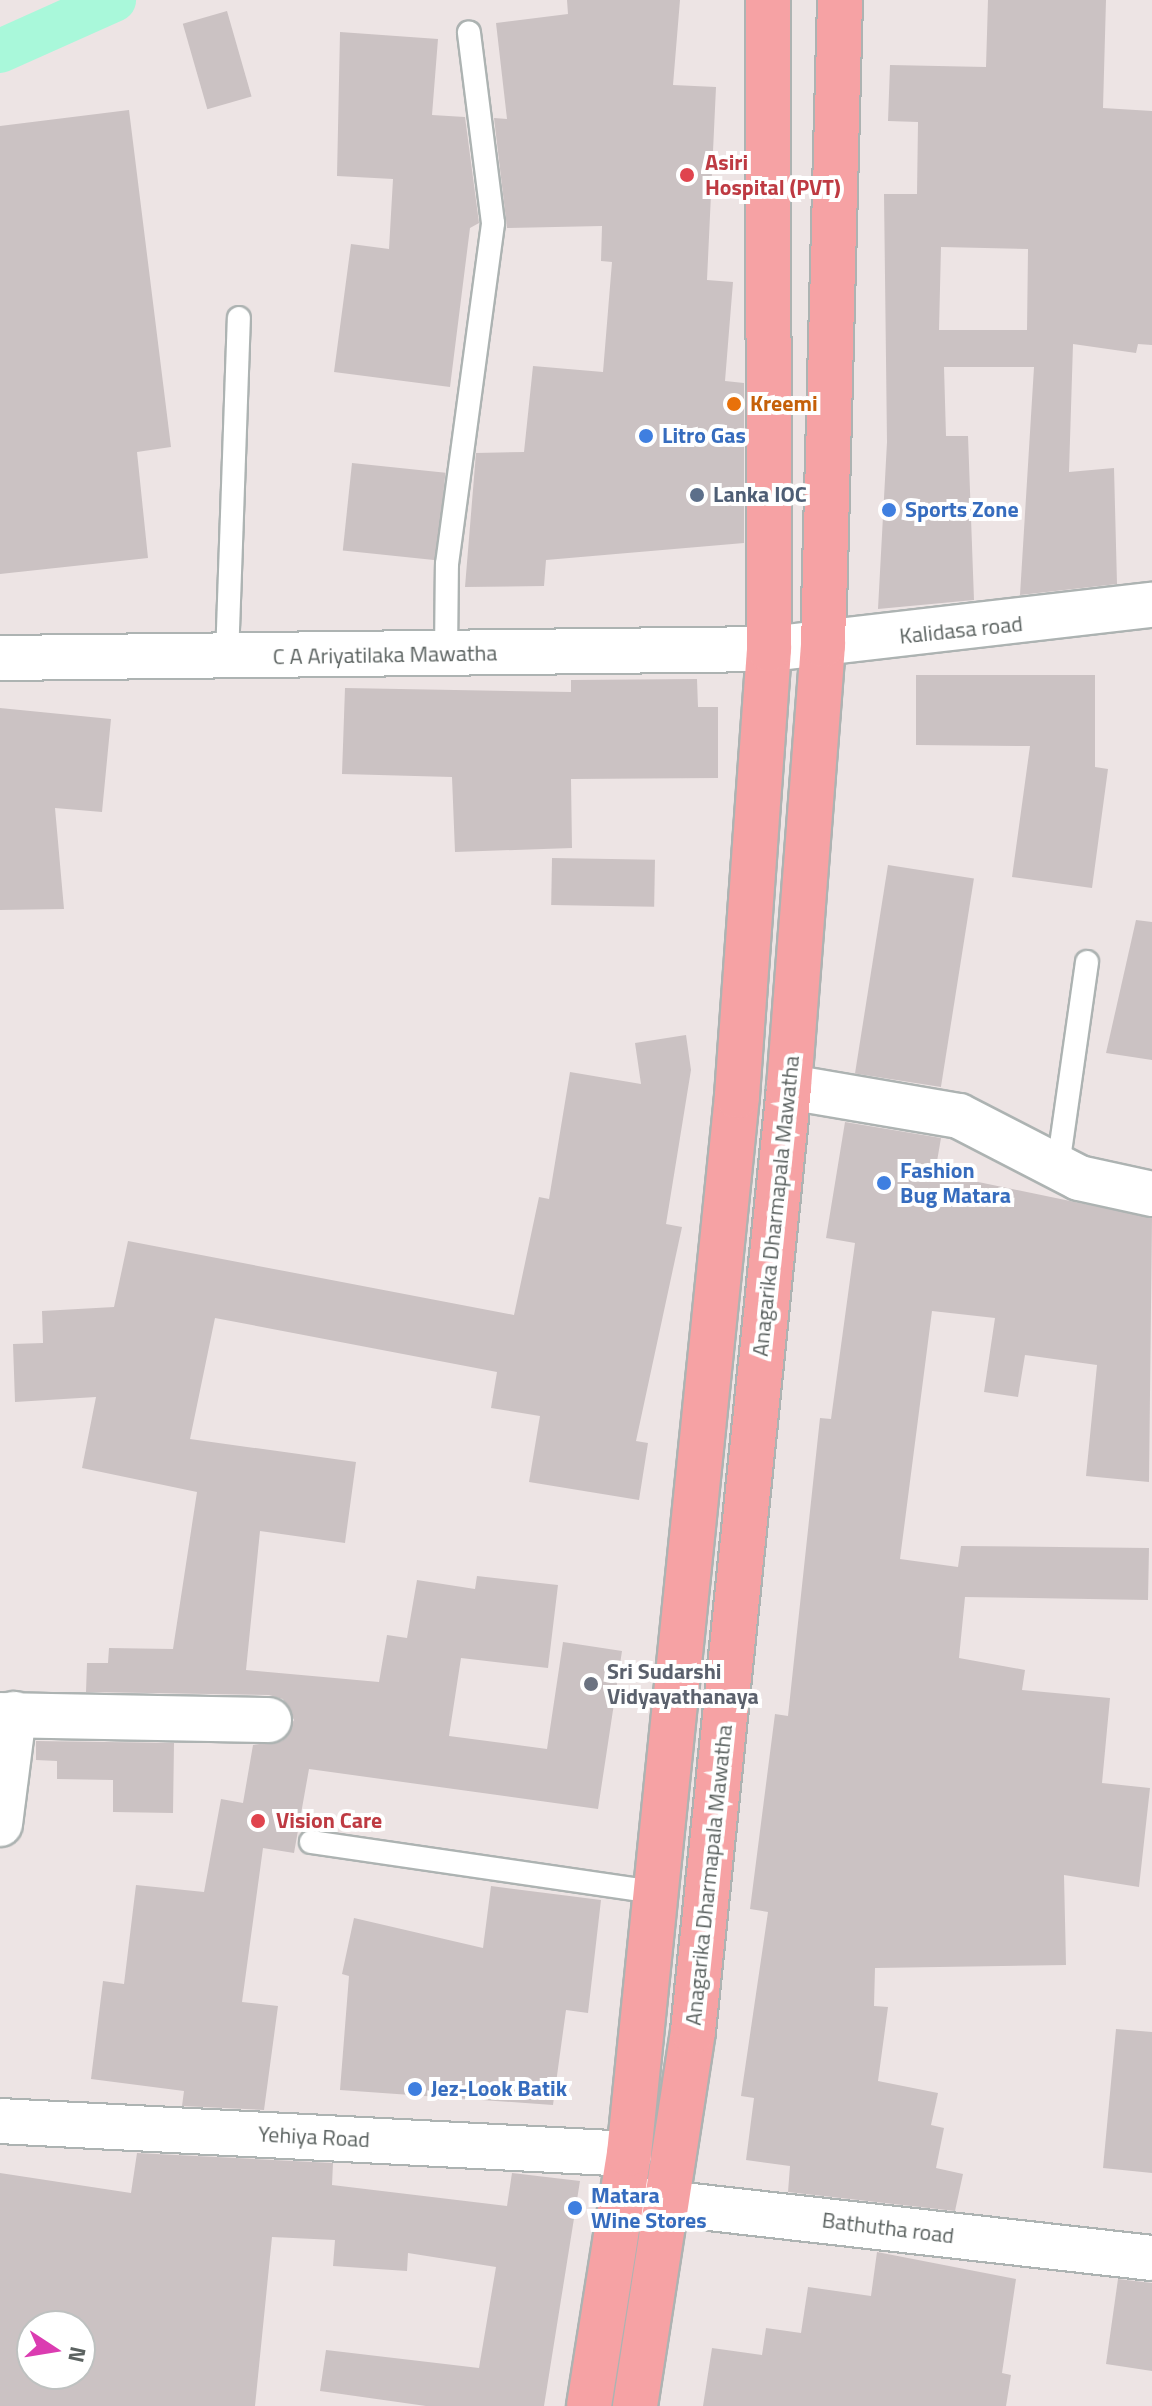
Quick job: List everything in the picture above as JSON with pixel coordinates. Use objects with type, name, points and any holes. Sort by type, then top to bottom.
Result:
[{"type":"highway","points":[[589,2406],[629,2154],[652,1892],[737,1096],[769,649],[768,0]]},
{"type":"highway","name":"Anagarika Dharmapala Mawatha","points":[[635,2406],[671,2203],[789,1087],[823,645],[840,0]]},
{"type":"street","name":"Kalidasa road","points":[[769,649],[1152,605]]},
{"type":"street","name":"C A Ariyatilaka Mawatha","points":[[0,658],[227,658],[769,649]]},
{"type":"street","points":[[789,1087],[959,1116],[1058,1166],[1152,1194]]},
{"type":"street","points":[[0,1824],[7,1715],[269,1720]]},
{"type":"street","name":"Yehiya Road","points":[[0,2121],[629,2154]]},
{"type":"street","name":"Bathutha road","points":[[624,2198],[1152,2258]]},
{"type":"lane","points":[[446,654],[447,564],[493,223],[469,33]]},
{"type":"lane","points":[[227,658],[239,318]]},
{"type":"lane","points":[[1058,1166],[1087,962]]},
{"type":"lane","points":[[311,1842],[652,1892]]},
{"type":"building","points":[[567,0],[680,0],[673,85],[716,87],[707,280],[733,282],[725,381],[744,383],[744,543],[546,560],[544,586],[465,587],[476,453],[524,452],[533,366],[603,372],[612,262],[601,261],[602,226],[507,228],[494,118],[507,119],[496,23],[568,14]]},
{"type":"building","points":[[988,0],[1106,0],[1103,108],[1152,111],[1152,345],[1138,344],[1136,353],[1073,344],[1069,472],[1114,468],[1117,584],[1020,595],[1034,367],[944,367],[946,436],[968,436],[974,600],[878,609],[887,442],[884,194],[917,194],[918,122],[888,121],[890,65],[986,67]],"holes":[[[941,247],[1028,249],[1027,330],[939,330]]]},
{"type":"building","points":[[227,11],[252,97],[207,109],[183,24]]},
{"type":"building","points":[[340,32],[438,39],[432,115],[465,117],[479,223],[470,228],[450,387],[334,372],[351,244],[389,249],[393,179],[337,176]]},
{"type":"building","points":[[129,110],[171,447],[137,452],[148,558],[0,574],[0,126]]},
{"type":"building","points":[[352,463],[445,473],[436,560],[343,551]]},
{"type":"building","points":[[916,675],[1095,675],[1095,767],[1108,769],[1092,888],[1012,877],[1030,746],[916,745]]},
{"type":"building","points":[[697,679],[698,707],[718,707],[718,778],[571,779],[572,848],[455,852],[452,777],[342,774],[345,688],[571,692],[571,680]]},
{"type":"building","points":[[0,708],[111,719],[102,812],[55,808],[64,909],[0,910]]},
{"type":"building","points":[[552,858],[655,860],[654,907],[551,905]]},
{"type":"building","points":[[888,865],[974,879],[941,1087],[855,1073]]},
{"type":"building","points":[[1136,920],[1152,922],[1152,1060],[1106,1053]]},
{"type":"building","points":[[686,1035],[691,1070],[666,1224],[682,1227],[636,1441],[648,1443],[639,1500],[529,1482],[540,1416],[491,1408],[497,1372],[215,1318],[190,1439],[356,1462],[345,1543],[260,1531],[246,1670],[379,1682],[387,1635],[407,1638],[417,1580],[475,1589],[477,1576],[558,1585],[548,1668],[461,1658],[449,1736],[547,1749],[563,1642],[622,1651],[598,1809],[309,1769],[294,1853],[263,1848],[242,2002],[278,2006],[264,2110],[182,2106],[184,2091],[91,2079],[103,1981],[124,1984],[136,1885],[204,1892],[221,1799],[243,1803],[253,1745],[282,1741],[294,1720],[283,1699],[269,1695],[86,1692],[87,1663],[108,1663],[109,1648],[173,1649],[197,1492],[82,1468],[96,1397],[15,1402],[13,1344],[43,1343],[42,1311],[114,1307],[128,1241],[514,1315],[539,1197],[549,1199],[570,1072],[641,1084],[635,1043]]},
{"type":"building","points":[[845,1122],[941,1138],[935,1173],[1152,1218],[1149,1482],[1086,1476],[1097,1365],[1025,1355],[1018,1397],[984,1392],[995,1318],[932,1311],[900,1559],[958,1567],[961,1546],[1149,1548],[1148,1600],[965,1597],[959,1658],[1025,1670],[1022,1690],[1110,1698],[1102,1783],[1150,1788],[1139,1887],[1064,1875],[1066,1965],[875,1968],[874,2006],[888,2007],[878,2081],[938,2093],[931,2125],[944,2128],[936,2168],[963,2174],[955,2211],[788,2192],[790,2166],[746,2160],[754,2098],[741,2096],[768,1912],[750,1909],[775,1714],[788,1716],[820,1418],[831,1419],[855,1243],[826,1238]]},
{"type":"building","points":[[36,1741],[174,1743],[173,1813],[113,1812],[113,1780],[57,1779],[57,1761],[36,1760]]},
{"type":"building","points":[[491,1886],[601,1900],[588,2013],[566,2010],[553,2105],[340,2090],[349,1976],[342,1974],[354,1918],[483,1948]]},
{"type":"building","points":[[1116,2029],[1152,2032],[1152,2173],[1103,2168]]},
{"type":"building","points":[[137,2153],[333,2163],[332,2185],[507,2206],[512,2173],[580,2181],[544,2406],[426,2406],[320,2391],[326,2350],[479,2368],[496,2267],[408,2253],[407,2271],[333,2266],[335,2240],[272,2237],[255,2406],[0,2406],[0,2173],[131,2193]]},
{"type":"building","points":[[877,2252],[1016,2279],[1002,2373],[1011,2375],[1006,2406],[703,2406],[712,2348],[762,2355],[766,2328],[801,2333],[808,2287],[871,2296]]},
{"type":"building","points":[[1118,2279],[1152,2283],[1152,2371],[1106,2364]]},
{"type":"waterway","points":[[0,51],[114,0]]},
{"type":"place","name":"Asiri Hospital (PVT)","points":[[687,175]]},
{"type":"place","name":"Kreemi","points":[[734,404]]},
{"type":"place","name":"Litro Gas","points":[[646,436]]},
{"type":"place","name":"Lanka IOC","points":[[697,495]]},
{"type":"place","name":"Sports Zone","points":[[889,510]]},
{"type":"place","name":"Fashion Bug Matara","points":[[884,1183]]},
{"type":"place","name":"Sri Sudarshi Vidyayathanaya","points":[[591,1684]]},
{"type":"place","name":"Vision Care","points":[[258,1821]]},
{"type":"place","name":"Jez-Look Batik","points":[[415,2089]]},
{"type":"place","name":"Matara Wine Stores","points":[[575,2208]]}]
